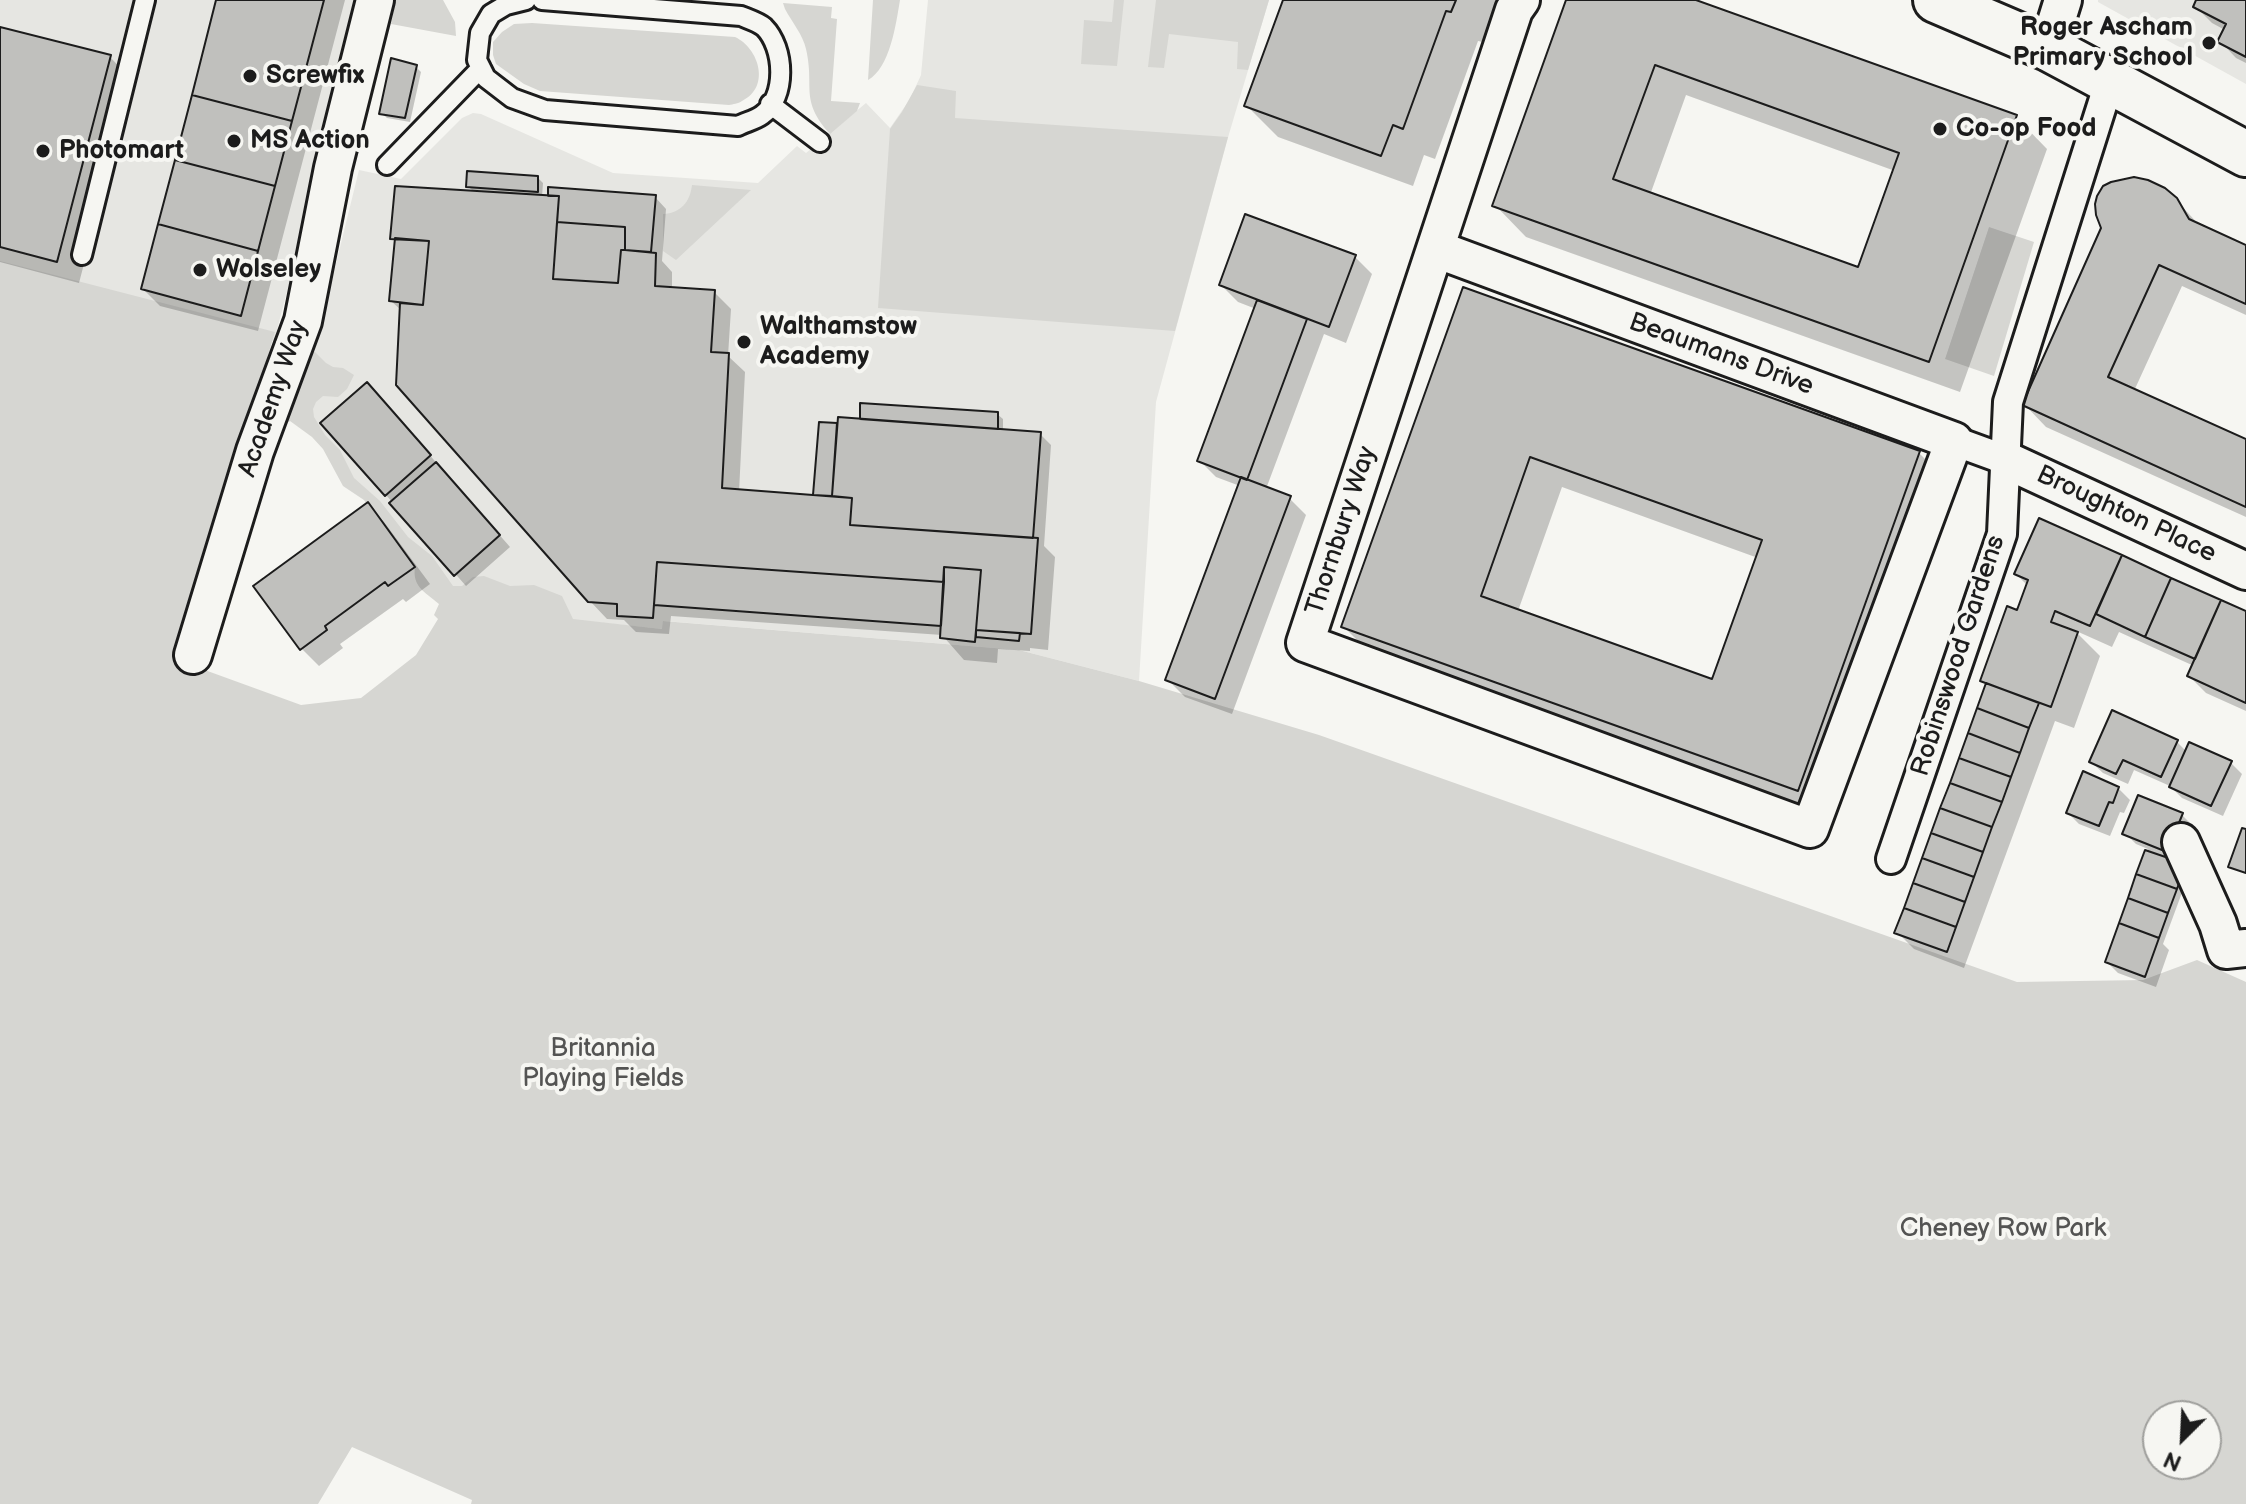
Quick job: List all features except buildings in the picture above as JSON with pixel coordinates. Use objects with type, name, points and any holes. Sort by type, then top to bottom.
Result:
[{"type":"main road","points":[[1936,0],[2048,48],[2246,154]]},
{"type":"street","name":"Academy Way","points":[[193,655],[255,451],[303,321],[333,168],[375,0]]},
{"type":"street","name":"Thornbury Way","points":[[1521,0],[1514,10],[1305,643],[1810,829],[1954,441]]},
{"type":"street","points":[[2048,48],[2063,0]]},
{"type":"street","name":"Robinswood Gardens","points":[[1891,859],[2002,534],[2008,402],[2110,80]]},
{"type":"street","name":"Beaumans Drive","points":[[1436,249],[2006,460]]},
{"type":"street","name":"Broughton Place","points":[[2006,460],[2246,571]]},
{"type":"street","points":[[2181,842],[2218,924],[2236,949]]},
{"type":"lane","points":[[82,255],[145,0]]},
{"type":"lane","points":[[526,0],[485,7],[480,33],[477,60],[486,78],[512,98],[545,110],[738,126],[764,114],[777,94],[781,69],[776,44],[763,26],[741,16],[542,0]]},
{"type":"lane","points":[[387,165],[481,68]]},
{"type":"lane","points":[[770,104],[820,142]]},
{"type":"shaded area","points":[[0,0],[364,0],[274,341],[0,270]]},
{"type":"shaded area","name":"Walthamstow Academy","points":[[928,0],[1269,0],[1156,402],[1139,681],[1019,650],[664,621],[663,629],[446,607],[286,398],[314,353],[359,170],[401,179],[462,118],[473,113],[613,173],[758,183],[797,146],[806,153],[866,103],[890,128],[910,99],[921,75]]},
{"type":"shaded area","name":"Roger Ascham Primary School","points":[[2246,0],[2246,84],[2098,2]]},
{"type":"green space","points":[[396,0],[443,0],[455,22],[456,36],[391,24]]},
{"type":"green space","points":[[873,0],[900,0],[887,56],[876,74],[868,80]]},
{"type":"green space","points":[[1114,0],[1124,0],[1117,66],[1081,64],[1084,20],[1112,22]]},
{"type":"green space","points":[[1156,0],[1269,0],[1248,70],[1237,69],[1238,42],[1169,34],[1164,68],[1148,67]]},
{"type":"green space","points":[[783,3],[832,7],[831,18],[837,19],[831,101],[860,103],[857,111],[830,134],[814,111],[805,44]]},
{"type":"green space","points":[[514,24],[735,37],[755,58],[759,77],[757,87],[742,101],[729,105],[540,91],[524,84],[496,64],[493,55],[493,42],[502,32]]},
{"type":"green space","points":[[917,85],[956,91],[955,118],[1228,137],[1175,331],[878,308],[890,129]]},
{"type":"green space","points":[[692,185],[751,190],[676,260],[663,251],[663,214],[684,206]]},
{"type":"green space","points":[[1989,227],[2034,242],[1994,376],[1945,359]]},
{"type":"green space","name":"Britannia Playing Fields","points":[[0,261],[275,332],[179,654],[191,665],[301,705],[361,698],[416,655],[438,619],[434,615],[439,604],[420,588],[415,579],[415,566],[364,500],[343,486],[323,449],[290,421],[282,426],[302,378],[305,355],[312,349],[326,363],[354,375],[347,389],[338,397],[323,396],[316,402],[314,417],[325,435],[340,450],[354,478],[380,501],[408,537],[432,556],[453,586],[462,586],[473,577],[484,576],[510,586],[534,585],[562,596],[573,619],[662,629],[663,621],[1019,650],[1139,681],[1319,735],[2017,982],[2143,980],[2197,960],[2246,982],[2246,1504],[471,1504],[472,1500],[352,1447],[318,1504],[0,1504]]},
{"type":"place","name":"Roger Ascham Primary School","points":[[2209,43]]},
{"type":"place","name":"Screwfix","points":[[250,76]]},
{"type":"place","name":"Co-op Food","points":[[1940,129]]},
{"type":"place","name":"MS Action","points":[[234,141]]},
{"type":"place","name":"Photomart","points":[[43,151]]},
{"type":"place","name":"Wolseley","points":[[200,270]]},
{"type":"place","name":"Walthamstow Academy","points":[[744,342]]},
{"type":"park label","name":"Cheney Row Park","points":[[2003,1229]]}]
